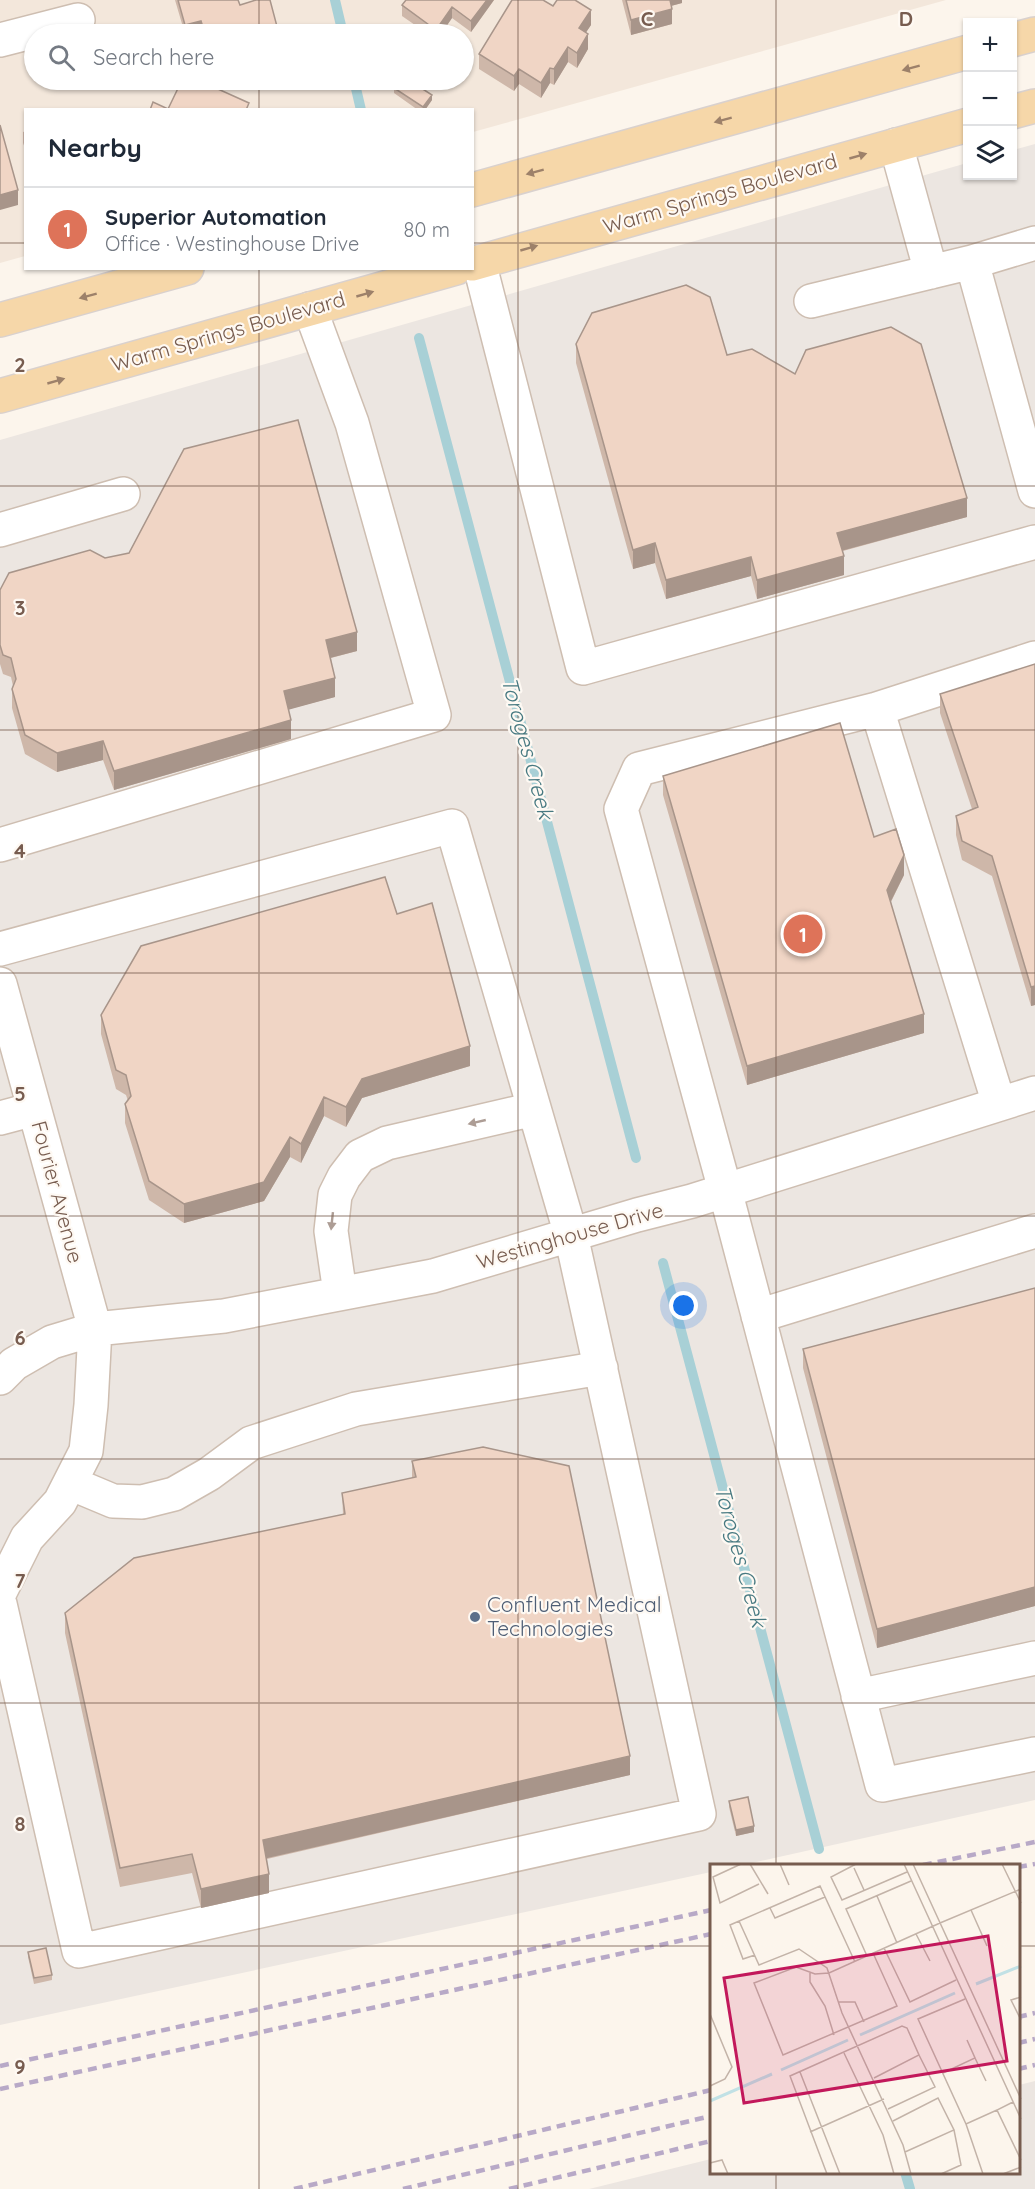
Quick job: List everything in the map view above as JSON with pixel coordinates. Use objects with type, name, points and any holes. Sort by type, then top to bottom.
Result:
[{"type":"main road","points":[[1017,39],[1035,34]]},
{"type":"main road","points":[[474,188],[963,53]]},
{"type":"main road","points":[[1017,111],[1035,106]]},
{"type":"main road","name":"Warm Springs Boulevard","points":[[474,264],[964,126]]},
{"type":"main road","points":[[0,320],[181,270]]},
{"type":"main road","name":"Warm Springs Boulevard","points":[[0,396],[451,270]]},
{"type":"street","points":[[62,24],[78,20]]},
{"type":"street","points":[[0,40],[24,34]]},
{"type":"street","points":[[896,145],[931,272]]},
{"type":"street","points":[[811,301],[972,262],[1035,243]]},
{"type":"street","points":[[972,262],[1035,490]]},
{"type":"street","points":[[470,270],[583,668],[1035,542]]},
{"type":"street","points":[[0,845],[434,715],[352,423],[310,309]]},
{"type":"street","points":[[0,530],[123,494]]},
{"type":"street","points":[[1035,658],[878,709],[639,769],[621,809],[725,1190],[882,1785],[1035,1754]]},
{"type":"street","points":[[878,709],[999,1104]]},
{"type":"street","points":[[0,949],[452,826],[571,1235],[699,1814],[79,1951],[0,1604]]},
{"type":"street","name":"Fourier Avenue","points":[[0,1592],[27,1538],[60,1502],[86,1451],[95,1329],[2,996]]},
{"type":"street","name":"Westinghouse Drive","points":[[0,1378],[14,1364],[51,1342],[95,1329],[224,1316],[433,1276],[725,1190],[1035,1093]]},
{"type":"street","points":[[0,1118],[34,1109]]},
{"type":"street","points":[[340,1293],[331,1231],[335,1195],[344,1177],[360,1156],[387,1143],[534,1109]]},
{"type":"street","points":[[758,1316],[1035,1232]]},
{"type":"street","points":[[70,1483],[113,1501],[142,1502],[174,1494],[209,1474],[251,1443],[356,1409],[601,1368]]},
{"type":"street","points":[[858,1696],[1035,1658]]},
{"type":"shaded area","points":[[0,0],[946,0],[474,132],[474,108],[24,108],[24,256],[0,263]]},
{"type":"shaded area","points":[[1035,144],[1035,1800],[747,1864],[710,1864],[710,1872],[0,2025],[0,440],[963,164],[963,180],[1017,180],[1017,149]]},
{"type":"shaded area","points":[[1035,2081],[1035,2189],[589,2189],[710,2159],[710,2174],[1020,2174],[1020,2085]]},
{"type":"building","points":[[178,0],[238,0],[240,5],[256,0],[270,0],[276,24],[202,24],[201,21],[185,24]]},
{"type":"building","points":[[406,0],[487,0],[471,21],[452,7],[440,24],[428,24],[402,5]]},
{"type":"building","points":[[512,0],[543,0],[553,6],[557,0],[575,0],[591,10],[579,28],[588,34],[577,53],[568,47],[554,69],[550,68],[541,83],[519,69],[514,76],[479,54]]},
{"type":"building","points":[[626,0],[670,0],[672,9],[631,20]]},
{"type":"building","points":[[177,90],[220,90],[249,103],[247,108],[168,108]]},
{"type":"building","points":[[397,90],[424,90],[432,95],[423,107]]},
{"type":"building","points":[[153,102],[166,108],[151,108]]},
{"type":"building","points":[[0,125],[18,190],[0,195]]},
{"type":"building","points":[[686,285],[710,297],[727,355],[752,349],[795,374],[806,350],[891,327],[921,344],[967,498],[837,533],[844,556],[757,580],[751,557],[666,580],[655,543],[633,550],[576,344],[592,313]]},
{"type":"building","points":[[298,420],[357,632],[326,640],[335,678],[284,691],[291,720],[114,771],[103,741],[57,753],[25,735],[12,689],[16,679],[11,658],[3,655],[0,645],[0,590],[9,573],[90,550],[105,558],[129,553],[184,449]]},
{"type":"building","points":[[1035,664],[1035,986],[1031,987],[992,856],[962,841],[956,816],[978,807],[940,694]]},
{"type":"building","points":[[840,723],[874,837],[896,829],[904,855],[887,890],[924,1014],[747,1066],[663,776]]},
{"type":"building","points":[[385,877],[397,914],[432,903],[470,1046],[362,1079],[346,1107],[324,1097],[301,1144],[290,1137],[264,1182],[184,1204],[149,1181],[125,1104],[131,1096],[126,1075],[116,1070],[101,1015],[141,946]]},
{"type":"building","points":[[1035,1288],[1035,1587],[877,1629],[803,1349]]},
{"type":"building","points":[[483,1447],[569,1466],[630,1756],[263,1840],[269,1874],[201,1889],[192,1854],[120,1868],[65,1613],[134,1558],[345,1514],[342,1493],[416,1477],[412,1461]]},
{"type":"building","points":[[748,1797],[754,1826],[736,1830],[729,1801]]},
{"type":"building","points":[[46,1948],[52,1975],[34,1978],[28,1952]]},
{"type":"waterway","name":"Toroges Creek","points":[[335,0],[341,24]]},
{"type":"waterway","name":"Toroges Creek","points":[[356,90],[361,108]]},
{"type":"waterway","name":"Toroges Creek","points":[[419,338],[636,1158]]},
{"type":"waterway","name":"Toroges Creek","points":[[663,1263],[819,1849]]},
{"type":"waterway","name":"Toroges Creek","points":[[906,2174],[910,2189]]},
{"type":"railway","points":[[928,1864],[1035,1842]]},
{"type":"railway","points":[[1020,1867],[1035,1864]]},
{"type":"railway","points":[[0,2066],[710,1910]]},
{"type":"railway","points":[[0,2089],[710,1934]]},
{"type":"railway","points":[[1020,2017],[1035,2013]]},
{"type":"railway","points":[[1020,2043],[1035,2039]]},
{"type":"railway","points":[[1020,2069],[1035,2065]]},
{"type":"railway","points":[[294,2189],[710,2090]]},
{"type":"railway","points":[[403,2189],[710,2116]]},
{"type":"railway","points":[[509,2189],[710,2141]]},
{"type":"place","name":"Superior Automation","points":[[803,934]]},
{"type":"place","name":"Confluent Medical Technologies","points":[[475,1617]]}]
